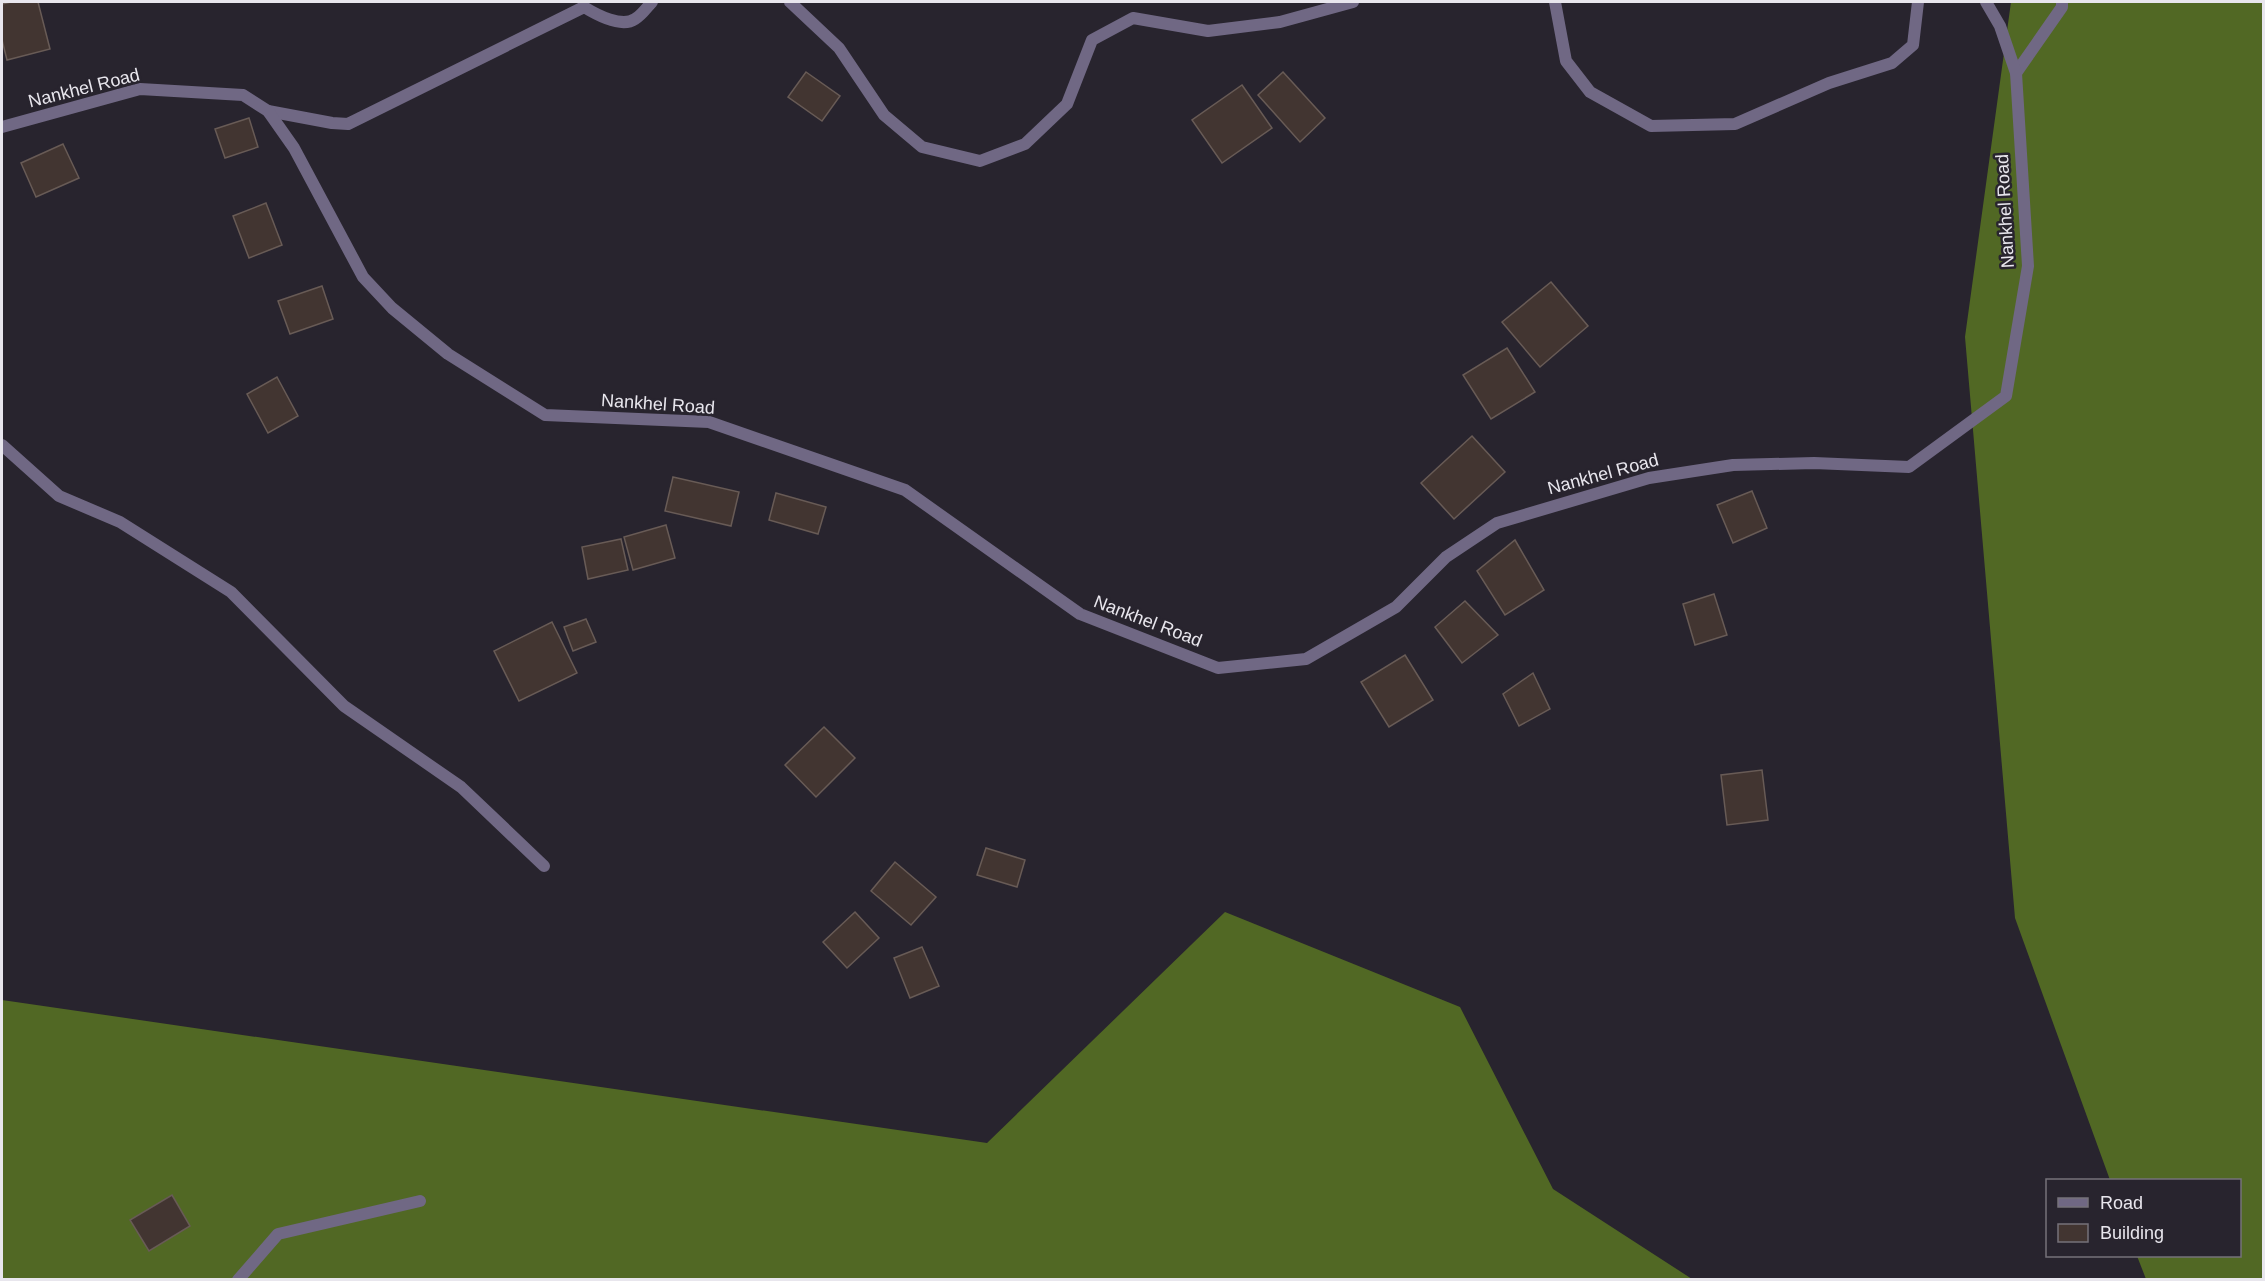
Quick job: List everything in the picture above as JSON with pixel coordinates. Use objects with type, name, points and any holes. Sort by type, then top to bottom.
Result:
[{"type":"street","points":[[268,111],[348,124],[585,8],[593,13],[625,23],[636,19],[652,2]]},
{"type":"street","points":[[790,2],[840,48],[884,115],[922,147],[980,161],[1025,144],[1067,104],[1092,40],[1133,18],[1208,31],[1280,21],[1353,2]]},
{"type":"street","points":[[1555,2],[1566,61],[1590,92],[1651,126],[1734,123],[1829,83],[1892,63],[1913,45],[1918,2]]},
{"type":"street","name":"Nankhel Road","points":[[2,127],[140,89],[243,95],[268,111],[294,148],[363,277],[392,308],[448,354],[544,415],[709,422],[905,490],[1080,614],[1218,668],[1306,659],[1396,607],[1446,557],[1497,523],[1650,478],[1732,465],[1814,463],[1909,467],[2006,396],[2028,266],[2016,73],[2000,26],[1986,2]]},
{"type":"street","points":[[2016,73],[2062,7],[2062,2]]},
{"type":"street","points":[[2,446],[59,496],[120,522],[231,592],[344,706],[461,787],[543,866]]},
{"type":"street","points":[[238,1280],[278,1234],[420,1201]]},
{"type":"green space","points":[[2011,2],[2263,2],[2263,1279],[2146,1279],[2137,1257],[2241,1257],[2241,1179],[2110,1179],[2015,918],[1965,337]]},
{"type":"green space","points":[[1225,912],[1460,1007],[1553,1189],[1692,1279],[2,1280],[2,1000],[987,1143]]},
{"type":"building","points":[[38,2],[50,49],[7,60],[2,40],[2,4]]},
{"type":"building","points":[[806,72],[840,96],[822,121],[788,97]]},
{"type":"building","points":[[1283,72],[1325,118],[1300,142],[1258,95]]},
{"type":"building","points":[[1242,85],[1272,128],[1222,163],[1192,120]]},
{"type":"building","points":[[249,118],[258,147],[225,158],[215,129]]},
{"type":"building","points":[[63,144],[79,178],[36,197],[21,163]]},
{"type":"building","points":[[266,203],[282,245],[249,258],[233,216]]},
{"type":"building","points":[[1551,282],[1588,326],[1540,367],[1502,322]]},
{"type":"building","points":[[322,286],[333,319],[290,334],[278,301]]},
{"type":"building","points":[[1507,348],[1535,392],[1491,419],[1463,375]]},
{"type":"building","points":[[277,377],[298,416],[268,433],[247,394]]},
{"type":"building","points":[[1472,436],[1505,472],[1454,519],[1421,483]]},
{"type":"building","points":[[673,477],[739,492],[731,526],[665,511]]},
{"type":"building","points":[[1752,491],[1767,528],[1733,543],[1717,505]]},
{"type":"building","points":[[776,493],[826,507],[818,534],[769,520]]},
{"type":"building","points":[[666,525],[675,558],[633,570],[624,537]]},
{"type":"building","points":[[621,539],[628,570],[588,579],[582,547]]},
{"type":"building","points":[[1515,540],[1544,590],[1505,615],[1477,571]]},
{"type":"building","points":[[1714,594],[1727,635],[1695,645],[1683,604]]},
{"type":"building","points":[[1465,601],[1498,635],[1462,663],[1435,627]]},
{"type":"building","points":[[586,619],[596,642],[573,651],[564,627]]},
{"type":"building","points":[[552,622],[577,673],[519,701],[494,651]]},
{"type":"building","points":[[1405,655],[1433,700],[1389,727],[1361,682]]},
{"type":"building","points":[[1533,673],[1550,709],[1519,726],[1503,694]]},
{"type":"building","points":[[824,727],[855,758],[816,797],[785,765]]},
{"type":"building","points":[[1762,770],[1768,820],[1727,825],[1721,775]]},
{"type":"building","points":[[986,848],[1025,860],[1017,887],[977,875]]},
{"type":"building","points":[[895,862],[936,897],[911,925],[871,891]]},
{"type":"building","points":[[855,912],[879,938],[847,968],[823,942]]},
{"type":"building","points":[[922,947],[939,986],[910,998],[894,958]]},
{"type":"building","points":[[172,1195],[190,1226],[149,1251],[130,1220]]}]
